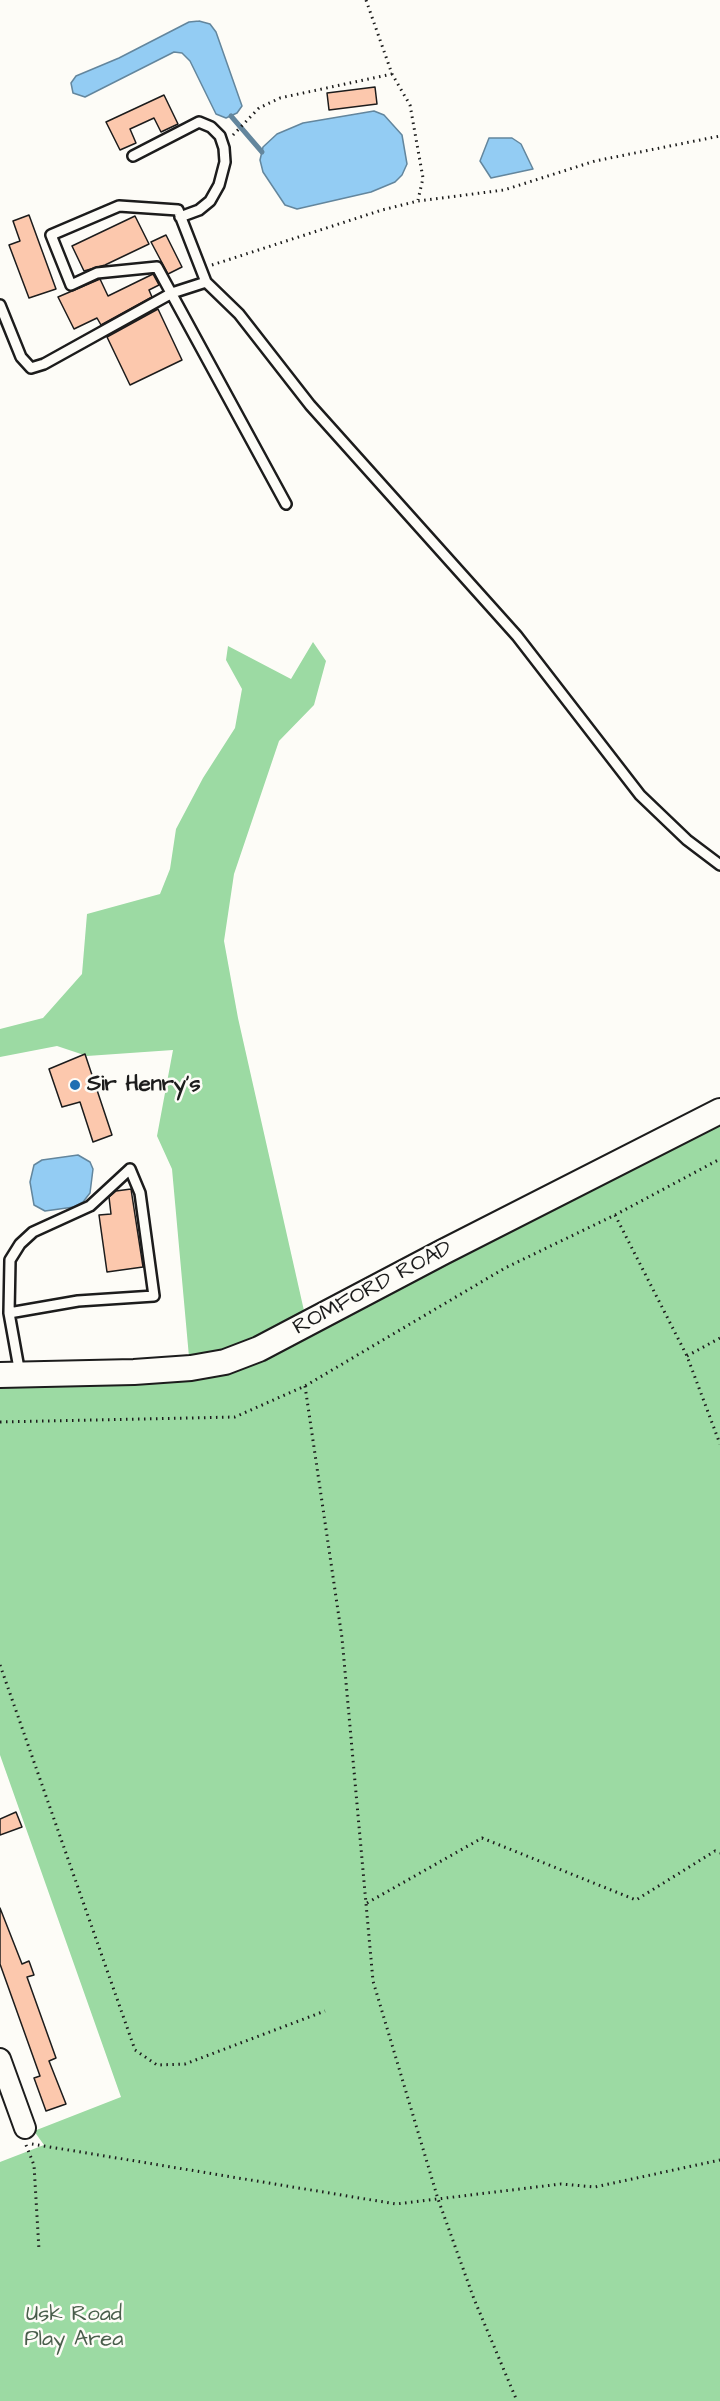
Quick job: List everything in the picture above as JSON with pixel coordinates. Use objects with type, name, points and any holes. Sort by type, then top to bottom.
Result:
[{"type":"street","name":"ROMFORD ROAD","points":[[10,1375],[190,1368],[225,1362],[259,1349],[720,1111]]},
{"type":"street","points":[[0,2059],[25,2136]]},
{"type":"lane","points":[[133,156],[199,122],[211,126],[220,136],[225,148],[219,185],[210,201],[199,210],[180,217]]},
{"type":"lane","points":[[285,504],[158,267],[97,273],[71,285],[51,236],[119,206],[177,210],[206,282],[239,314],[310,405],[518,636],[640,795],[687,840],[720,864]]},
{"type":"lane","points":[[0,305],[21,357],[31,368],[44,364],[172,293],[206,282]]},
{"type":"lane","points":[[9,1313],[78,1301],[154,1296],[140,1193],[130,1169],[90,1206],[33,1232],[20,1244],[10,1260],[8,1277],[10,1375]]},
{"type":"path","points":[[366,0],[392,74],[410,105],[423,178],[418,201]]},
{"type":"path","points":[[225,148],[236,130],[259,108],[280,98],[392,74]]},
{"type":"path","points":[[201,268],[382,210],[418,201],[504,190],[595,161],[720,136]]},
{"type":"path","points":[[0,1422],[235,1417],[305,1386],[505,1268],[615,1215],[720,1159]]},
{"type":"path","points":[[615,1215],[634,1250],[653,1295],[687,1356],[720,1444]]},
{"type":"path","points":[[687,1356],[720,1338]]},
{"type":"path","points":[[305,1386],[342,1638],[373,1980],[438,2199],[474,2300],[517,2401]]},
{"type":"path","points":[[0,1665],[135,2050],[156,2065],[185,2064],[326,2011]]},
{"type":"path","points":[[367,1903],[482,1838],[636,1900],[715,1851],[720,1853]]},
{"type":"path","points":[[39,2250],[34,2165],[25,2136],[396,2204],[561,2184],[595,2187],[720,2160]]},
{"type":"green space","name":"Usk Road Play Area","points":[[313,642],[326,661],[314,705],[279,741],[234,874],[224,941],[238,1018],[307,1324],[720,1111],[720,2401],[0,2401],[0,2162],[44,2145],[34,2131],[121,2097],[0,1755],[0,1375],[190,1368],[172,1169],[157,1136],[173,1050],[87,1056],[57,1046],[0,1057],[0,1029],[43,1018],[82,974],[87,914],[160,894],[170,869],[176,829],[203,778],[235,728],[242,689],[226,660],[228,646],[291,679]]},
{"type":"water","points":[[199,21],[210,24],[216,32],[242,106],[237,113],[226,118],[216,114],[190,61],[182,53],[174,52],[85,97],[73,93],[71,83],[76,76],[119,58],[189,22]]},
{"type":"water","points":[[374,111],[384,115],[402,135],[407,164],[402,175],[395,182],[371,192],[297,209],[285,205],[263,172],[260,160],[263,147],[277,134],[303,123]]},
{"type":"water","points":[[489,138],[512,138],[521,144],[533,169],[491,178],[480,161]]},
{"type":"water","points":[[78,1155],[90,1162],[93,1169],[90,1193],[83,1202],[74,1207],[45,1211],[34,1205],[30,1182],[34,1165],[42,1160]]},
{"type":"building","points":[[375,87],[377,104],[329,110],[327,93]]},
{"type":"building","points":[[164,95],[178,124],[161,132],[154,118],[130,129],[136,143],[120,150],[106,122]]},
{"type":"building","points":[[29,215],[56,289],[29,298],[9,245],[20,241],[13,221]]},
{"type":"building","points":[[135,216],[149,244],[105,265],[84,271],[72,246]]},
{"type":"building","points":[[166,235],[182,267],[168,274],[151,242]]},
{"type":"building","points":[[153,274],[159,285],[149,290],[152,297],[101,325],[97,318],[74,329],[58,297],[100,279],[108,296]]},
{"type":"building","points":[[158,309],[182,360],[130,385],[107,337]]},
{"type":"building","name":"Sir Henry's","points":[[85,1054],[112,1135],[93,1142],[80,1102],[62,1107],[49,1069]]},
{"type":"building","points":[[131,1189],[143,1267],[107,1272],[99,1215],[111,1214],[109,1197],[116,1191]]},
{"type":"building","points":[[16,1812],[22,1827],[0,1835],[0,1819]]},
{"type":"building","points":[[0,1908],[22,1964],[29,1961],[34,1975],[27,1977],[56,2058],[49,2061],[66,2104],[46,2111],[34,2078],[40,2076],[0,1964]]},
{"type":"waterway","points":[[231,116],[262,152]]},
{"type":"place","name":"Sir Henry's","points":[[75,1085]]}]
